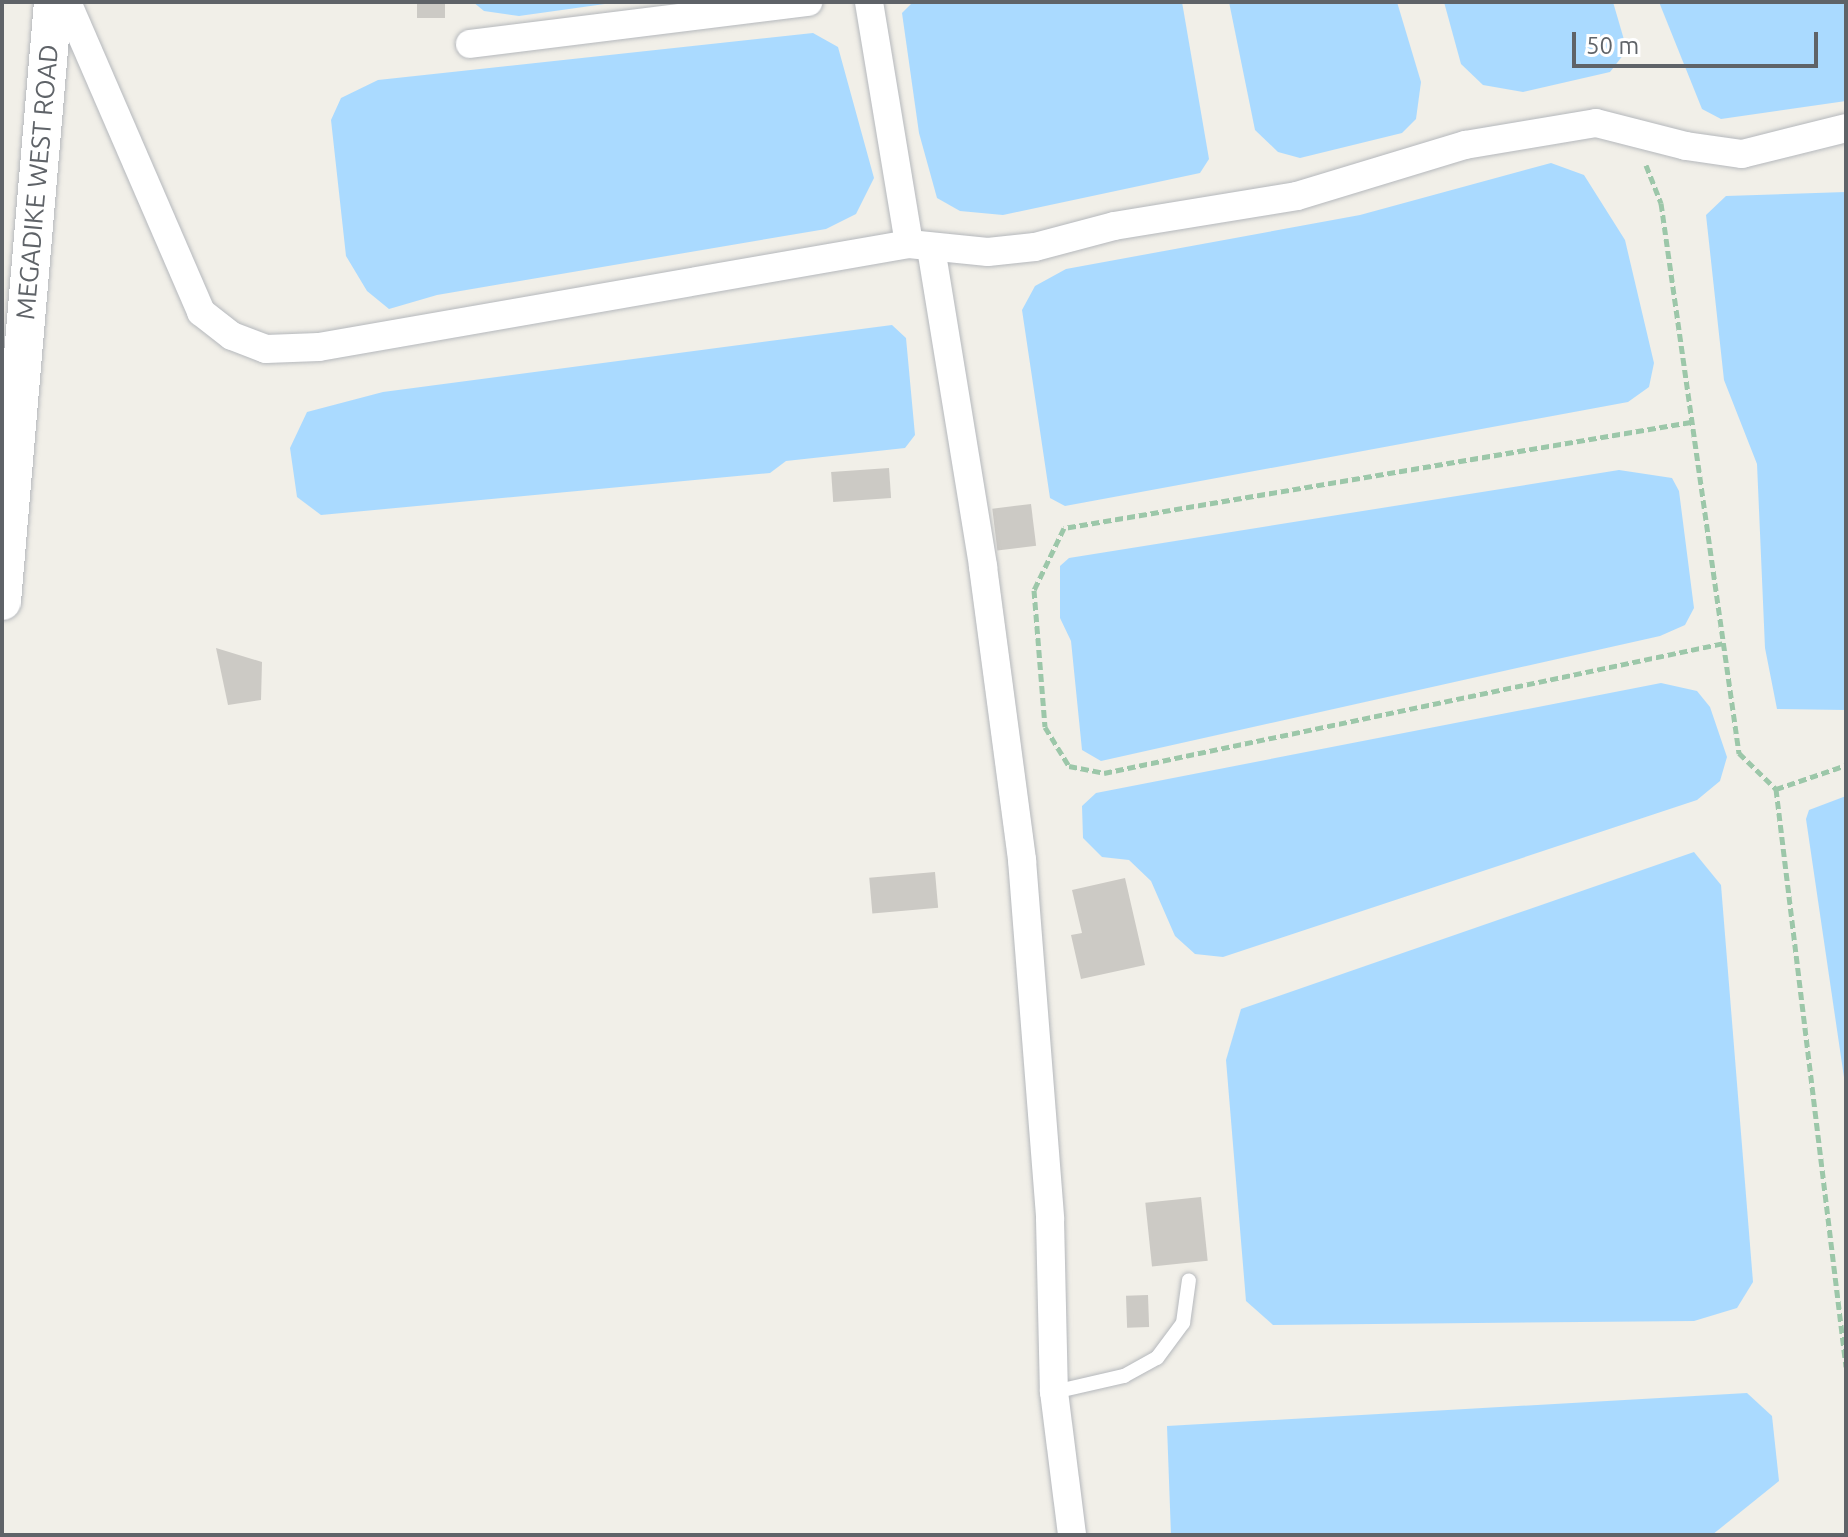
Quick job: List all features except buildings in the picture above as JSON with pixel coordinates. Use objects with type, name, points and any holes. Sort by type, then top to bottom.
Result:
[{"type":"street","name":"MEGADIKE WEST ROAD","points":[[2,601],[53,2]]},
{"type":"street","points":[[67,2],[201,312],[232,336],[266,349],[319,347],[920,246],[988,252],[1035,247],[1114,226],[1297,196],[1465,145],[1596,123],[1686,146],[1742,154],[1846,128]]},
{"type":"street","points":[[470,44],[808,2]]},
{"type":"street","points":[[869,2],[983,567],[1022,860],[1050,1219],[1054,1392],[1072,1535]]},
{"type":"lane","points":[[1054,1392],[1124,1376],[1157,1358],[1183,1323],[1189,1280]]},
{"type":"path","points":[[1645,162],[1661,203],[1739,753],[1776,789],[1846,1367]]},
{"type":"path","points":[[1691,422],[1064,528],[1034,590],[1045,727],[1069,766],[1104,773],[1724,643]]},
{"type":"path","points":[[1776,789],[1846,765]]},
{"type":"water","points":[[473,2],[619,2],[519,16],[484,11]]},
{"type":"water","points":[[913,2],[1182,2],[1209,159],[1200,173],[1003,215],[960,211],[937,198],[919,133],[902,13]]},
{"type":"water","points":[[1229,2],[1397,2],[1421,82],[1416,119],[1402,133],[1300,158],[1278,152],[1255,130]]},
{"type":"water","points":[[1444,2],[1613,2],[1627,50],[1610,72],[1523,92],[1483,85],[1461,64]]},
{"type":"water","points":[[1659,2],[1846,2],[1846,101],[1721,119],[1702,109]]},
{"type":"water","points":[[813,33],[838,47],[874,178],[856,214],[826,229],[437,295],[389,309],[367,291],[346,256],[331,120],[341,98],[378,80]]},
{"type":"water","points":[[1551,163],[1584,175],[1625,240],[1654,363],[1649,387],[1628,402],[1065,506],[1050,498],[1022,310],[1035,286],[1066,269],[1360,215]]},
{"type":"water","points":[[1846,192],[1846,710],[1777,709],[1765,648],[1757,464],[1724,380],[1706,215],[1726,196]]},
{"type":"water","points":[[892,325],[906,338],[915,435],[905,448],[786,461],[770,473],[321,515],[297,497],[290,448],[307,412],[383,392]]},
{"type":"water","points":[[1619,470],[1672,478],[1679,491],[1694,608],[1685,625],[1660,636],[1101,761],[1082,750],[1071,641],[1060,618],[1060,566],[1069,558]]},
{"type":"water","points":[[1661,683],[1697,691],[1710,707],[1727,757],[1720,781],[1697,800],[1223,957],[1195,954],[1175,936],[1151,881],[1129,860],[1102,857],[1083,838],[1082,806],[1096,793]]},
{"type":"water","points":[[1846,796],[1846,1091],[1806,819],[1809,810]]},
{"type":"water","points":[[1694,852],[1721,885],[1753,1282],[1737,1308],[1694,1321],[1273,1325],[1246,1301],[1226,1060],[1241,1009]]},
{"type":"water","points":[[1747,1393],[1772,1416],[1779,1481],[1712,1535],[1171,1535],[1167,1426]]}]
